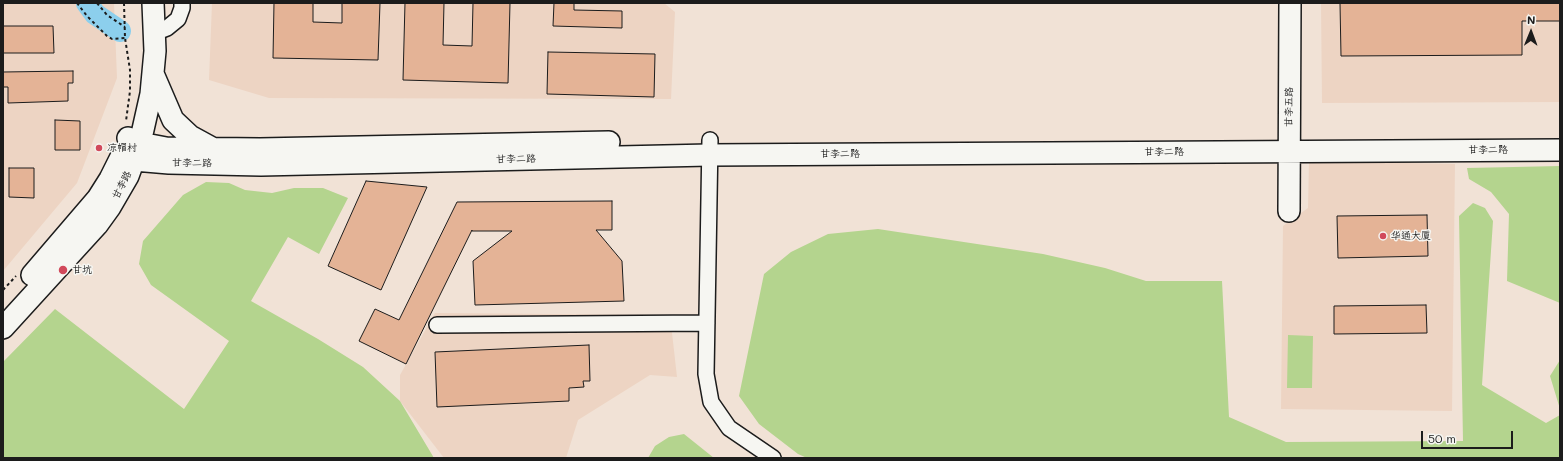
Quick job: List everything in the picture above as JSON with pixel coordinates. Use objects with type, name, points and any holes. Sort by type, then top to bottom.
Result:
[{"type":"main road","name":"甘李路","points":[[3,328],[97,225],[110,207],[128,176],[130,143],[140,75],[141,52],[139,3]]},
{"type":"main road","name":"甘李路","points":[[3,308],[98,198],[130,143],[151,94],[154,76],[153,3]]},
{"type":"main road","name":"甘李五路","points":[[1289,211],[1290,3]]},
{"type":"main road","points":[[154,76],[173,120],[190,136],[212,148]]},
{"type":"main road","name":"甘李二路","points":[[1289,145],[1560,137]]},
{"type":"main road","name":"甘李二路","points":[[130,143],[169,163],[261,165],[710,148]]},
{"type":"main road","name":"甘李二路","points":[[130,143],[166,148],[260,149],[1289,145],[1560,150]]},
{"type":"street","points":[[154,34],[167,28],[178,19],[182,8],[182,3]]},
{"type":"street","points":[[710,148],[706,374],[711,402],[729,428],[773,458]]},
{"type":"street","points":[[437,325],[707,323]]},
{"type":"path","points":[[77,3],[87,16],[107,36],[112,39],[125,38]]},
{"type":"path","points":[[97,3],[107,16],[125,27]]},
{"type":"path","points":[[124,3],[125,38],[130,70],[130,143]]},
{"type":"path","points":[[3,290],[18,273]]},
{"type":"shaded area","points":[[3,3],[114,3],[117,78],[77,183],[3,271]]},
{"type":"shaded area","points":[[212,3],[664,3],[675,12],[671,99],[269,98],[209,80]]},
{"type":"shaded area","points":[[1321,3],[1560,3],[1560,102],[1322,103]]},
{"type":"shaded area","points":[[1309,161],[1455,164],[1452,411],[1281,409],[1283,226],[1308,208]]},
{"type":"shaded area","points":[[435,313],[670,315],[677,377],[650,375],[578,420],[566,458],[444,458],[400,401],[400,375]]},
{"type":"green space","points":[[1560,166],[1560,303],[1507,281],[1509,214],[1491,192],[1469,179],[1467,168]]},
{"type":"green space","points":[[206,182],[229,183],[245,190],[272,193],[294,188],[323,188],[348,198],[319,254],[288,237],[251,301],[318,339],[363,367],[400,401],[434,458],[3,458],[3,362],[55,309],[184,409],[229,341],[151,285],[139,264],[143,241],[183,195]]},
{"type":"green space","points":[[1473,203],[1485,208],[1493,221],[1482,385],[1546,423],[1560,415],[1560,458],[807,458],[798,454],[759,424],[739,396],[764,274],[791,252],[828,234],[878,229],[1043,254],[1105,268],[1146,281],[1222,281],[1229,417],[1286,442],[1463,441],[1459,216]]},
{"type":"green space","points":[[1288,335],[1313,336],[1312,388],[1287,388]]},
{"type":"green space","points":[[1560,360],[1560,409],[1550,376]]},
{"type":"green space","points":[[684,434],[714,458],[648,458],[655,446],[669,437]]},
{"type":"building","points":[[274,3],[313,3],[313,22],[342,23],[342,3],[380,3],[378,60],[273,58]]},
{"type":"building","points":[[405,3],[444,3],[443,45],[472,46],[473,3],[510,3],[508,83],[403,80]]},
{"type":"building","points":[[554,3],[574,3],[574,10],[622,11],[622,28],[553,26]]},
{"type":"building","points":[[1340,3],[1560,3],[1560,21],[1522,21],[1522,55],[1341,56]]},
{"type":"building","points":[[3,26],[53,26],[54,53],[3,53]]},
{"type":"building","points":[[548,52],[655,54],[654,97],[547,94]]},
{"type":"building","points":[[73,71],[73,83],[68,83],[68,101],[8,103],[8,87],[3,87],[3,72]]},
{"type":"building","points":[[55,120],[80,121],[80,150],[55,150]]},
{"type":"building","points":[[9,168],[34,168],[34,198],[9,197]]},
{"type":"building","points":[[366,181],[427,187],[381,290],[328,266]]},
{"type":"building","points":[[612,201],[612,230],[596,230],[622,261],[624,301],[475,305],[473,261],[512,231],[472,230],[406,364],[359,341],[375,309],[399,320],[457,202]]},
{"type":"building","name":"华通大厦","points":[[1427,215],[1428,256],[1338,258],[1337,216]]},
{"type":"building","points":[[1426,305],[1427,333],[1334,334],[1334,306]]},
{"type":"building","points":[[589,345],[590,381],[583,381],[584,387],[569,388],[569,401],[437,407],[435,352]]},
{"type":"waterway","points":[[87,3],[95,14],[120,31]]},
{"type":"place","name":"凉帽村","points":[[99,148]]},
{"type":"place","name":"华通大厦","points":[[1383,236]]},
{"type":"place","name":"甘坑","points":[[63,270]]}]
